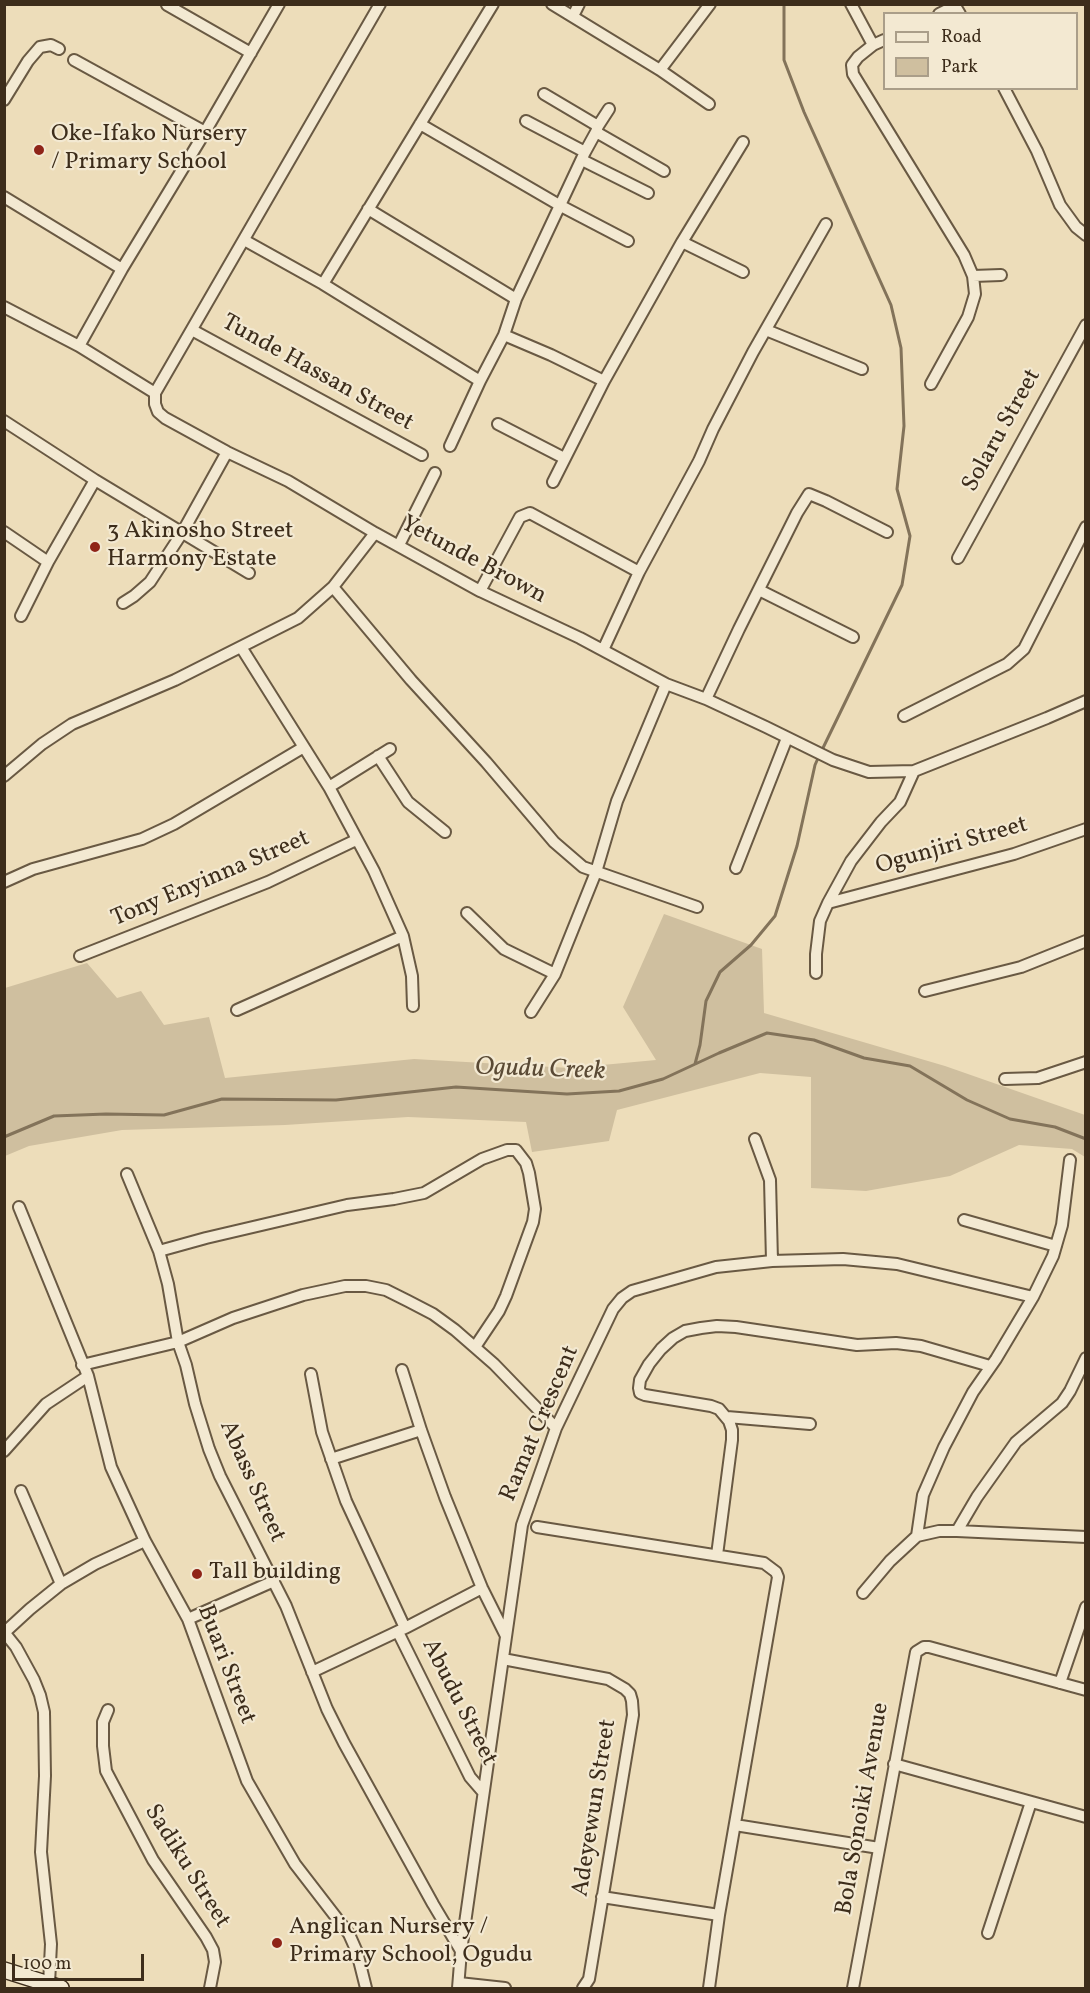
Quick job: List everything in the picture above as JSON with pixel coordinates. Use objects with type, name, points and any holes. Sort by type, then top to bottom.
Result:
[{"type":"street","points":[[79,346],[279,4]]},
{"type":"street","points":[[4,306],[79,346],[155,393],[380,4]]},
{"type":"street","points":[[323,284],[493,4]]},
{"type":"street","points":[[552,4],[660,70],[709,104]]},
{"type":"street","points":[[573,16],[579,4]]},
{"type":"street","points":[[660,70],[710,4]]},
{"type":"street","points":[[851,4],[873,45]]},
{"type":"street","points":[[167,5],[251,53]]},
{"type":"street","points":[[883,41],[873,45],[858,57],[852,64],[854,74],[964,255],[973,276],[975,294],[968,317],[931,384]]},
{"type":"street","points":[[4,100],[28,61],[40,47],[51,45],[59,49]]},
{"type":"street","points":[[74,60],[205,132]]},
{"type":"street","points":[[1005,90],[1037,151],[1060,205],[1076,227],[1086,235]]},
{"type":"street","points":[[544,94],[664,171]]},
{"type":"street","points":[[450,446],[504,335],[516,299],[597,129],[609,109]]},
{"type":"street","points":[[526,121],[648,193]]},
{"type":"street","points":[[420,124],[561,206],[628,241]]},
{"type":"street","points":[[553,482],[604,381],[682,242],[743,142]]},
{"type":"street","points":[[4,196],[122,269]]},
{"type":"street","points":[[368,208],[516,299]]},
{"type":"street","points":[[603,650],[639,572],[699,461],[718,420],[826,224]]},
{"type":"street","points":[[244,240],[323,284],[480,381]]},
{"type":"street","points":[[682,242],[743,272]]},
{"type":"street","points":[[973,276],[1001,275]]},
{"type":"street","name":"Solaru Street","points":[[958,558],[1086,325]]},
{"type":"street","name":"Tunde Hassan Street","points":[[192,330],[422,455]]},
{"type":"street","points":[[766,330],[862,369]]},
{"type":"street","points":[[504,335],[604,381]]},
{"type":"street","name":"Yetunde Brown","points":[[155,393],[158,412],[165,418],[227,452],[288,481],[375,533],[480,591],[603,650],[666,684],[706,699],[833,760],[870,772],[914,771]]},
{"type":"street","points":[[4,421],[95,480],[249,573]]},
{"type":"street","points":[[498,424],[564,458]]},
{"type":"street","points":[[123,603],[150,582],[182,533],[227,452]]},
{"type":"street","points":[[399,545],[435,473]]},
{"type":"street","points":[[21,616],[48,562],[95,480]]},
{"type":"street","points":[[706,699],[808,494],[887,532]]},
{"type":"street","points":[[480,591],[520,517],[530,513],[639,572]]},
{"type":"street","points":[[904,716],[1007,664],[1024,649],[1086,527]]},
{"type":"street","points":[[4,532],[48,562]]},
{"type":"street","points":[[4,776],[42,744],[72,724],[175,680],[298,618],[333,586],[375,533]]},
{"type":"street","points":[[333,586],[411,680],[486,762],[554,842],[584,867],[697,907]]},
{"type":"street","points":[[759,590],[854,637]]},
{"type":"street","points":[[241,647],[329,787],[374,871],[403,936],[412,976],[413,1006]]},
{"type":"street","points":[[531,1012],[555,974],[596,872],[617,801],[666,684]]},
{"type":"street","points":[[816,973],[820,921],[828,903],[851,861],[881,822],[900,802],[914,771],[1086,701]]},
{"type":"street","points":[[736,868],[790,740]]},
{"type":"street","points":[[4,882],[33,869],[142,839],[174,824],[304,747]]},
{"type":"street","points":[[329,787],[390,749]]},
{"type":"street","points":[[378,756],[408,802],[445,832]]},
{"type":"street","name":"Ogunjiri Street","points":[[828,903],[1014,854],[1086,829]]},
{"type":"street","name":"Tony Enyinna Street","points":[[80,956],[268,882],[356,840]]},
{"type":"street","points":[[467,913],[504,949],[555,974]]},
{"type":"street","points":[[237,1010],[403,936]]},
{"type":"street","points":[[926,991],[1020,967],[1086,941]]},
{"type":"street","points":[[1005,1079],[1038,1078],[1086,1062]]},
{"type":"street","points":[[755,1138],[770,1180],[772,1261]]},
{"type":"street","points":[[159,1251],[347,1205],[424,1193],[482,1159],[507,1150],[516,1150],[526,1163],[529,1173],[535,1209],[533,1222],[503,1303],[475,1347]]},
{"type":"street","points":[[917,1536],[923,1495],[957,1422],[1033,1297],[1056,1246],[1067,1195],[1070,1160]]},
{"type":"street","name":"Abass Street","points":[[127,1174],[159,1251],[168,1284],[178,1342],[209,1449],[220,1476],[274,1581],[327,1709],[344,1743],[461,1951]]},
{"type":"street","name":"Buari Street","points":[[19,1207],[88,1376],[111,1467],[145,1541],[188,1619],[247,1781],[295,1864],[349,1934],[357,1952],[366,1989]]},
{"type":"street","points":[[964,1220],[1056,1246]]},
{"type":"street","name":"Ramat Crescent","points":[[458,1986],[483,1792],[522,1526],[556,1428],[613,1309],[622,1298],[643,1287],[716,1267],[772,1261],[843,1259],[897,1264],[1033,1297]]},
{"type":"street","points":[[82,1365],[178,1342],[272,1304],[345,1286],[366,1286],[386,1290],[433,1314],[475,1347],[556,1428]]},
{"type":"street","points":[[717,1555],[732,1440],[732,1430],[727,1417],[719,1409],[711,1406],[640,1393],[640,1380],[649,1364],[661,1348],[673,1338],[685,1331],[717,1326],[857,1345],[896,1343],[921,1346],[990,1366]]},
{"type":"street","points":[[957,1531],[983,1488],[1016,1442],[1062,1402],[1086,1358]]},
{"type":"street","points":[[402,1370],[445,1497],[482,1588],[506,1636]]},
{"type":"street","name":"Abudu Street","points":[[311,1374],[322,1432],[346,1501],[401,1630],[470,1777],[483,1792]]},
{"type":"street","points":[[4,1451],[46,1404],[88,1376]]},
{"type":"street","points":[[727,1417],[810,1424]]},
{"type":"street","points":[[331,1459],[421,1430]]},
{"type":"street","points":[[21,1491],[61,1584]]},
{"type":"street","points":[[537,1527],[765,1563],[776,1572],[778,1577],[719,1915],[709,1989]]},
{"type":"street","points":[[863,1593],[890,1561],[917,1536],[939,1531],[957,1531],[1086,1537]]},
{"type":"street","points":[[4,1970],[55,1986],[41,1852],[45,1776],[44,1713],[34,1680],[5,1632],[61,1584],[95,1564],[145,1541]]},
{"type":"street","points":[[188,1619],[274,1581]]},
{"type":"street","points":[[312,1672],[482,1588]]},
{"type":"street","points":[[1086,1607],[1060,1683],[1086,1690]]},
{"type":"street","name":"Bola Sonoiki Avenue","points":[[853,1989],[914,1658],[920,1649],[929,1647],[1060,1683]]},
{"type":"street","name":"Adeyewun Street","points":[[502,1659],[608,1679],[619,1683],[630,1694],[633,1715],[589,1979],[583,1989]]},
{"type":"street","name":"Sadiku Street","points":[[108,1710],[103,1722],[106,1771],[153,1860],[213,1950],[215,1962],[210,1989]]},
{"type":"street","points":[[894,1764],[1086,1817]]},
{"type":"street","points":[[988,1933],[1031,1802]]},
{"type":"street","points":[[735,1826],[879,1848]]},
{"type":"street","points":[[602,1897],[719,1915]]},
{"type":"street","points":[[458,1986],[505,1989]]},
{"type":"green space","points":[[664,914],[762,949],[764,1013],[945,1066],[1085,1115],[1085,1157],[1072,1149],[1019,1145],[950,1176],[866,1191],[811,1188],[811,1077],[760,1073],[617,1110],[609,1141],[532,1152],[526,1122],[408,1117],[285,1125],[122,1130],[29,1146],[5,1156],[5,988],[87,963],[117,998],[141,991],[164,1025],[209,1017],[225,1078],[414,1059],[570,1068],[656,1060],[623,1007]]},
{"type":"waterway","points":[[784,4],[784,60],[804,112],[891,305],[901,348],[904,426],[897,489],[910,536],[902,585],[822,750]]},
{"type":"waterway","points":[[695,1064],[706,1001],[720,972],[751,945],[775,916],[797,846],[819,756]]},
{"type":"waterway","name":"Ogudu Creek","points":[[4,1137],[54,1116],[164,1115],[222,1099],[336,1100],[456,1087],[567,1094],[619,1091],[663,1079],[767,1033],[814,1040],[864,1058],[910,1066],[967,1100],[1010,1119],[1055,1127],[1086,1139]]},
{"type":"place","name":"Oke-Ifako Nursery / Primary School","points":[[39,150]]},
{"type":"place","name":"3 Akinosho Street Harmony Estate","points":[[95,547]]},
{"type":"place","name":"Tall building","points":[[197,1574]]},
{"type":"place","name":"Anglican Nursery / Primary School, Ogudu","points":[[277,1943]]}]
